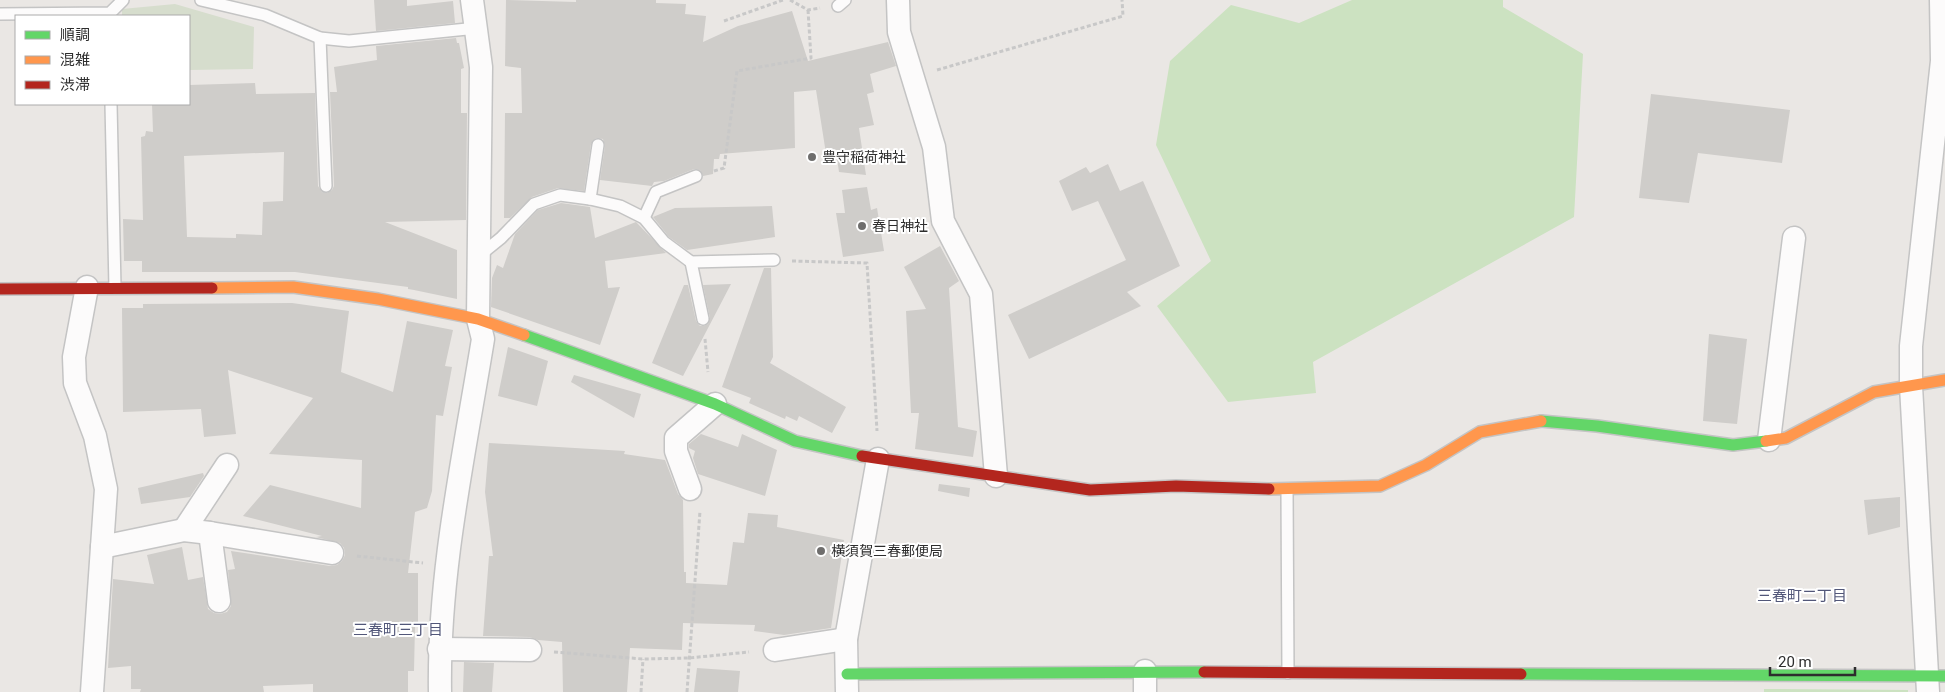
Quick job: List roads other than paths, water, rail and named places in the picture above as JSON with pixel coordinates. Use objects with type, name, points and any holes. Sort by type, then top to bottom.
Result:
[{"type":"street","points":[[440,692],[440,649],[446,565],[484,340],[478,319],[481,67],[472,0]]},
{"type":"street","points":[[898,0],[899,32],[934,147],[942,221],[981,294],[996,476]]},
{"type":"street","points":[[878,460],[846,639],[847,683],[1145,681],[1288,673],[1933,681],[1911,386],[1911,346],[1940,132],[1941,0]]},
{"type":"street","points":[[1768,440],[1794,238]]},
{"type":"street","points":[[87,287],[74,357],[75,383],[95,436],[106,489],[92,692]]},
{"type":"street","points":[[0,289],[87,287],[115,290],[293,287],[378,299],[478,319],[713,403],[795,441],[878,460],[1090,490],[1176,486],[1288,489],[1380,486],[1426,465],[1480,432],[1537,421],[1597,426],[1733,445],[1786,438],[1874,392],[1945,380]]},
{"type":"street","points":[[690,489],[676,452],[676,438],[713,403]]},
{"type":"street","points":[[184,530],[227,465]]},
{"type":"street","points":[[102,547],[184,530],[332,553]]},
{"type":"street","points":[[210,533],[219,601]]},
{"type":"street","points":[[775,650],[846,639]]},
{"type":"street","points":[[440,649],[530,650]]},
{"type":"lane","points":[[0,14],[110,14],[123,0]]},
{"type":"lane","points":[[201,0],[265,14],[320,38],[349,41],[477,28]]},
{"type":"lane","points":[[320,38],[326,186]]},
{"type":"lane","points":[[111,105],[115,290]]},
{"type":"lane","points":[[590,199],[598,146]]},
{"type":"lane","points":[[644,218],[656,192],[696,176]]},
{"type":"lane","points":[[478,256],[501,238],[534,204],[560,195],[620,206],[644,218],[664,242],[691,262],[774,260]]},
{"type":"lane","points":[[691,262],[703,319]]},
{"type":"lane","points":[[1288,489],[1288,673]]},
{"type":"place","name":"豊守稲荷神社","points":[[812,157]]},
{"type":"place","name":"春日神社","points":[[862,226]]},
{"type":"place","name":"横須賀三春郵便局","points":[[821,551]]},
{"type":"district","name":"三春町二丁目","points":[[1802,596]]},
{"type":"district","name":"三春町三丁目","points":[[398,630]]}]
